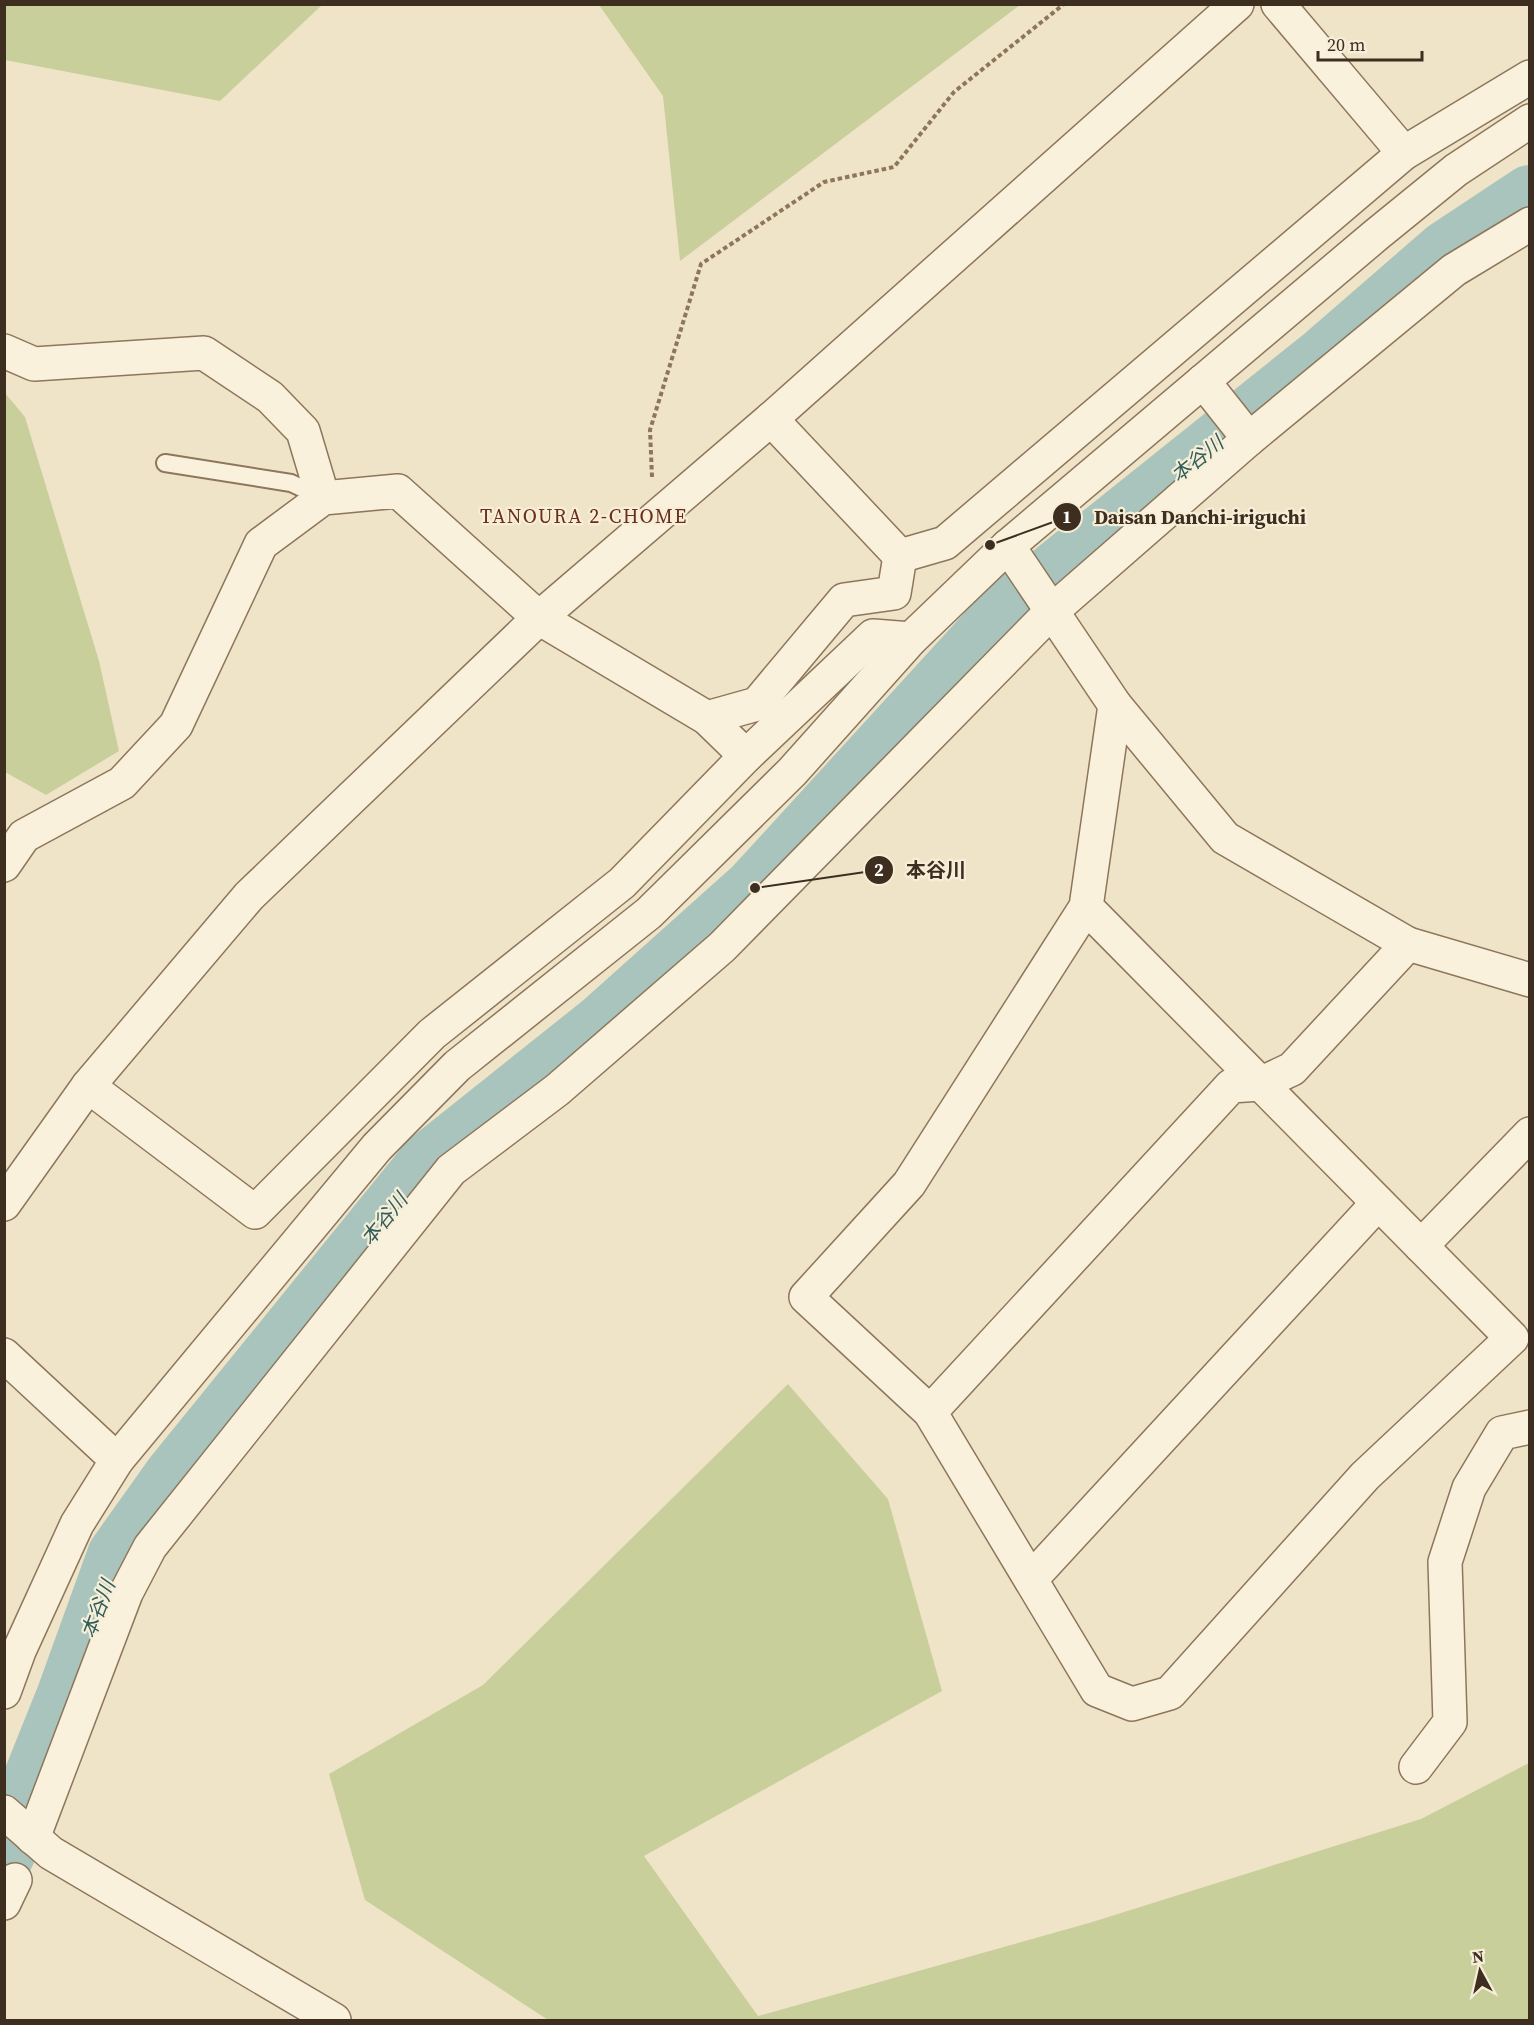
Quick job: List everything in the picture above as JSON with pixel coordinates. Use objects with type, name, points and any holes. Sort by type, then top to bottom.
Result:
[{"type":"street","points":[[4,1204],[88,1086],[249,896],[538,618],[771,419],[1237,4]]},
{"type":"street","points":[[1278,4],[1404,153]]},
{"type":"street","points":[[900,556],[945,543],[1404,153],[1530,77]]},
{"type":"street","points":[[4,1692],[19,1651],[78,1524],[117,1460],[385,1138],[456,1066],[649,913],[792,772],[911,639],[1008,546],[1456,170],[1530,121]]},
{"type":"street","points":[[33,1838],[126,1593],[150,1547],[452,1170],[557,1090],[723,947],[1052,611],[1249,439],[1454,270],[1530,224]]},
{"type":"street","points":[[4,351],[34,364],[204,353],[270,397],[303,431],[323,498]]},
{"type":"street","points":[[1203,381],[1249,439]]},
{"type":"street","points":[[771,419],[900,556]]},
{"type":"street","points":[[4,865],[24,836],[122,783],[176,725],[261,544],[323,498],[398,491],[538,618],[707,717],[746,756]]},
{"type":"street","points":[[1008,546],[1115,705],[1225,838],[1408,944],[1530,980]]},
{"type":"street","points":[[707,717],[757,704],[844,600],[894,593],[900,556]]},
{"type":"street","points":[[88,1086],[255,1212],[432,1034],[622,883],[746,756],[873,636],[911,639]]},
{"type":"street","points":[[1086,907],[1512,1338],[1365,1476],[1170,1693],[1132,1704],[1096,1690],[930,1412],[806,1297],[909,1184],[1086,907],[1115,705]]},
{"type":"street","points":[[930,1412],[1231,1086],[1260,1084],[1292,1069],[1408,944]]},
{"type":"street","points":[[1421,1246],[1530,1134]]},
{"type":"street","points":[[1031,1579],[1378,1203]]},
{"type":"street","points":[[4,1355],[117,1460]]},
{"type":"street","points":[[1416,1767],[1450,1722],[1445,1562],[1469,1488],[1502,1433],[1530,1427]]},
{"type":"street","points":[[4,1812],[51,1853],[334,2020]]},
{"type":"lane","points":[[165,463],[291,483],[323,498]]},
{"type":"path","points":[[653,520],[650,430],[701,264],[824,182],[894,167],[954,92],[1064,4]]},
{"type":"green space","points":[[4,5],[322,5],[220,101],[5,60]]},
{"type":"green space","points":[[599,5],[1020,5],[680,261],[663,96]]},
{"type":"green space","points":[[5,393],[25,417],[99,661],[119,751],[46,795],[5,772]]},
{"type":"green space","points":[[788,1384],[888,1499],[942,1691],[644,1856],[758,2016],[1089,1923],[1421,1819],[1529,1763],[1529,2020],[548,2020],[365,1900],[329,1774],[483,1685]]},
{"type":"waterway","name":"本谷川","points":[[4,1854],[67,1697],[118,1556],[175,1476],[429,1163],[602,1025],[755,888],[1010,609],[1325,357],[1447,251],[1530,196]]},
{"type":"place","name":"Daisan Danchi-iriguchi","points":[[990,545]]},
{"type":"place","name":"本谷川","points":[[755,888]]},
{"type":"district","name":"TANOURA 2-CHOME","points":[[584,516]]}]
